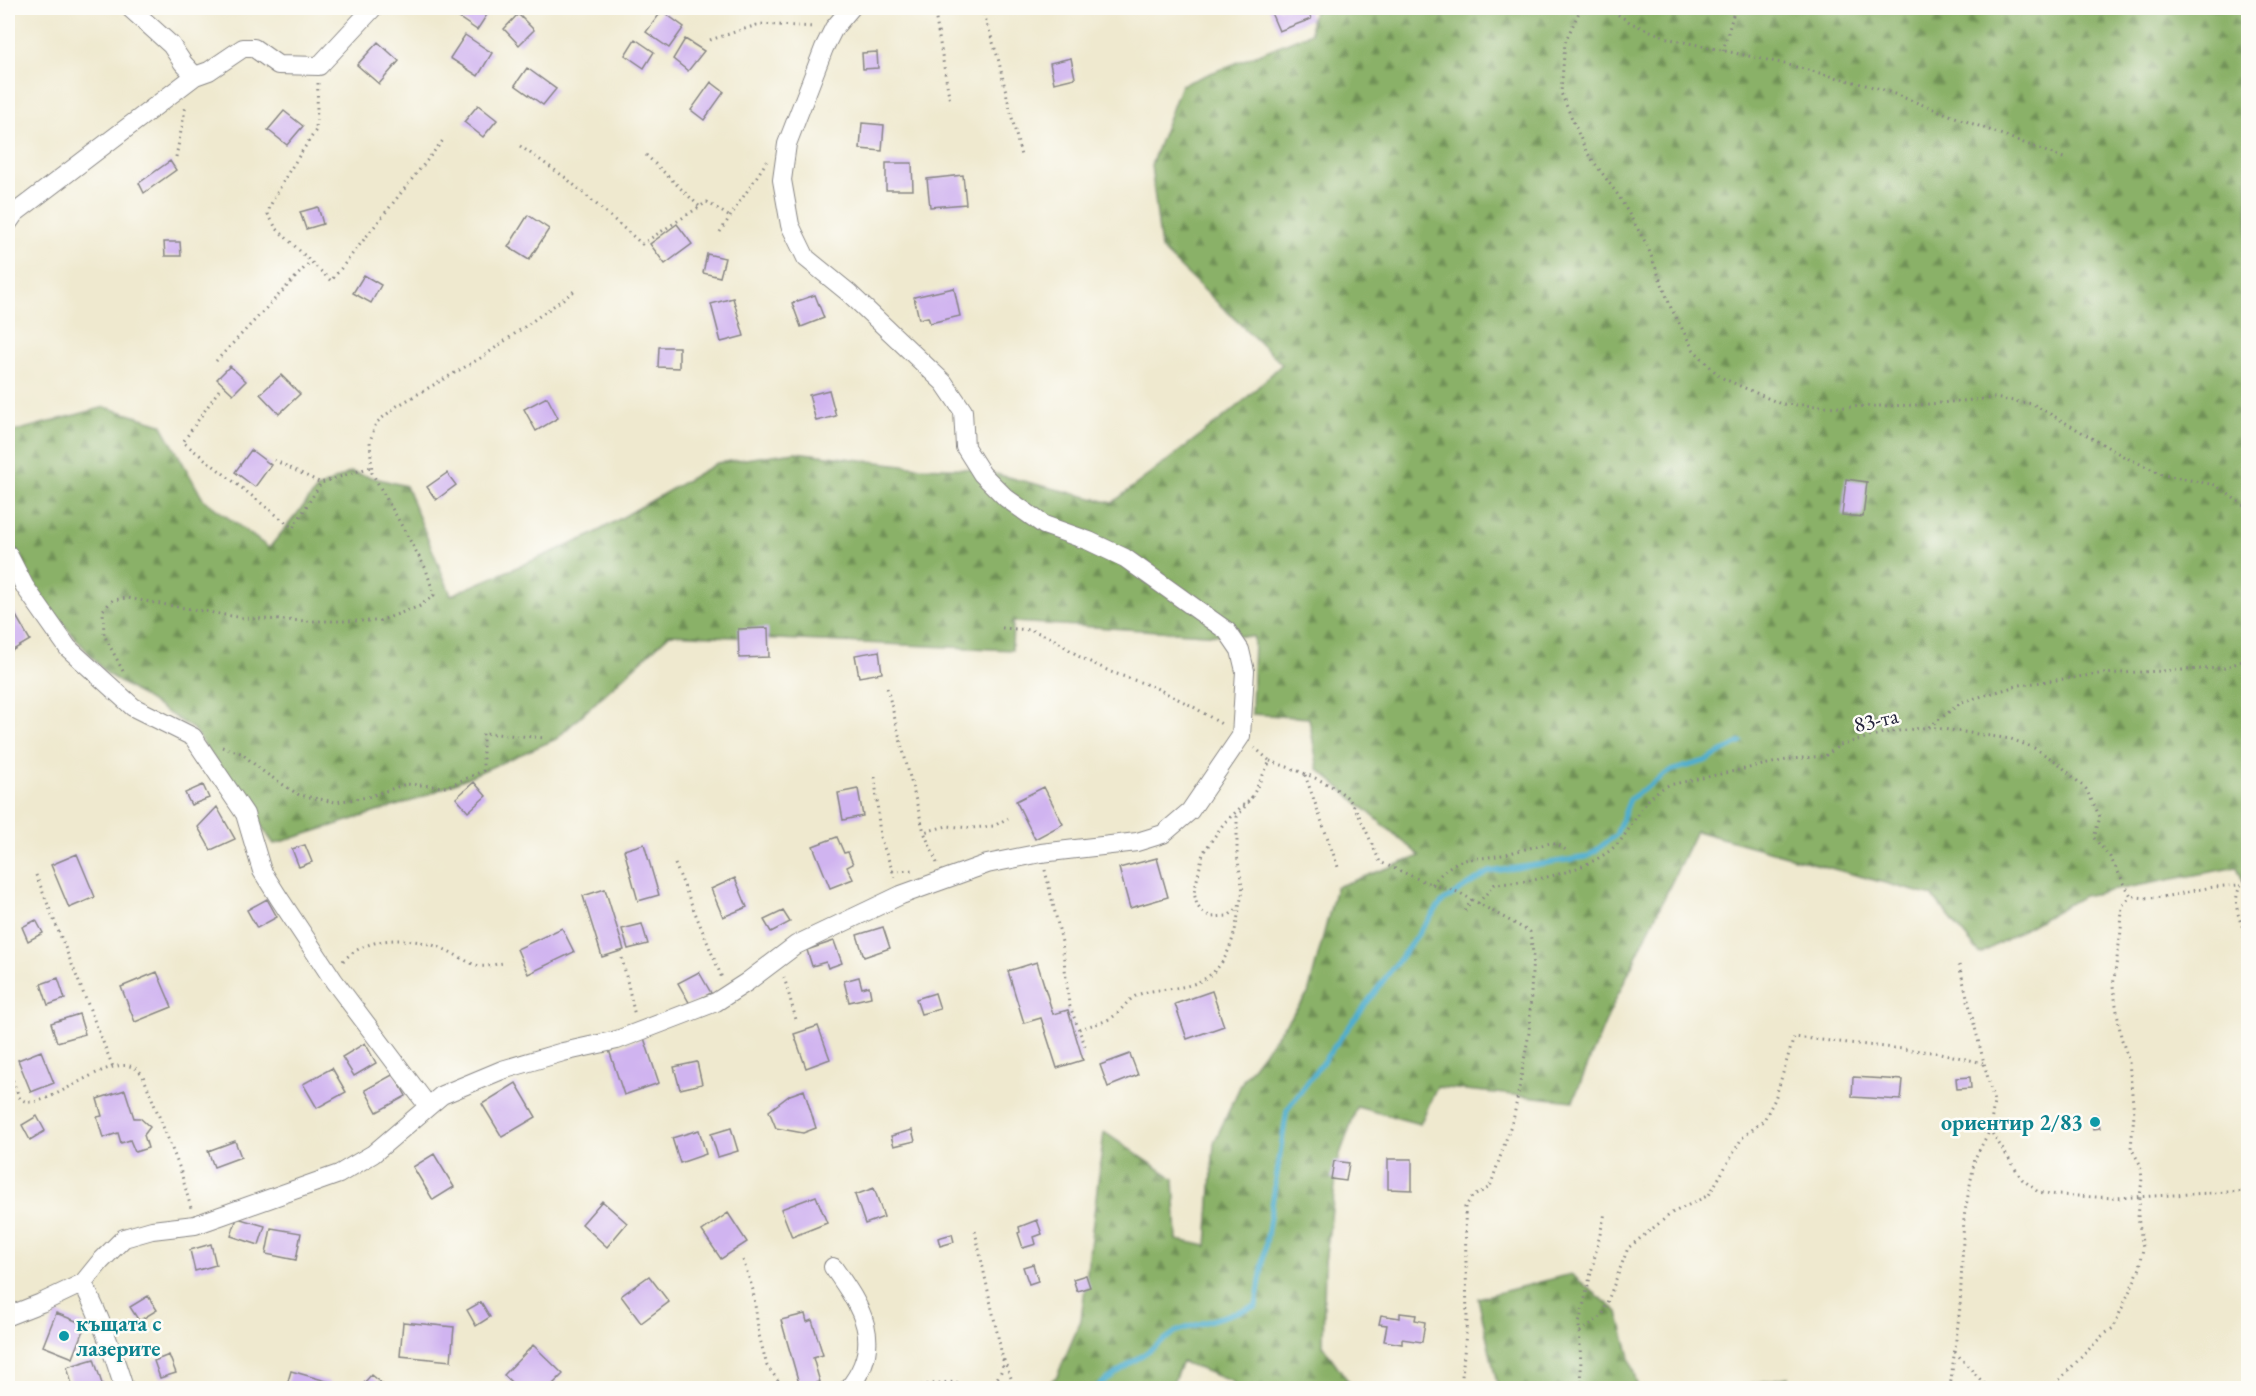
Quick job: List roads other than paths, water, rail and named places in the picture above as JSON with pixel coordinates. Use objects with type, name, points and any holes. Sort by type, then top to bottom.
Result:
[{"type":"street","points":[[130,8],[171,45],[195,76]]},
{"type":"street","points":[[8,224],[15,213],[195,76],[209,71],[243,48],[255,48],[278,66],[319,66],[372,8]]},
{"type":"street","points":[[8,1316],[83,1283],[124,1238],[152,1230],[195,1225],[339,1174],[374,1155],[442,1095],[502,1070],[563,1052],[618,1040],[716,1002],[796,945],[901,895],[987,864],[1041,853],[1137,842],[1163,834],[1190,811],[1241,736],[1245,671],[1240,650],[1227,631],[1198,608],[1125,558],[1089,541],[1044,525],[1006,498],[982,474],[965,447],[963,411],[944,383],[849,293],[806,258],[790,225],[783,180],[787,144],[812,77],[834,28],[850,8]]},
{"type":"street","points":[[8,554],[25,587],[68,648],[133,707],[193,737],[245,814],[262,871],[334,981],[428,1106]]},
{"type":"street","points":[[833,1267],[854,1296],[866,1326],[869,1343],[864,1365],[849,1389]]},
{"type":"street","points":[[83,1283],[96,1308],[115,1357],[124,1389]]},
{"type":"waterway","points":[[1095,1388],[1177,1331],[1256,1306],[1287,1110],[1442,902],[1489,872],[1587,857],[1616,835],[1630,799],[1670,771],[1705,761],[1741,742]]},
{"type":"place","name":"ориентир 2/83","points":[[2095,1122]]},
{"type":"place","name":"къщата с лазерите","points":[[64,1336]]}]
